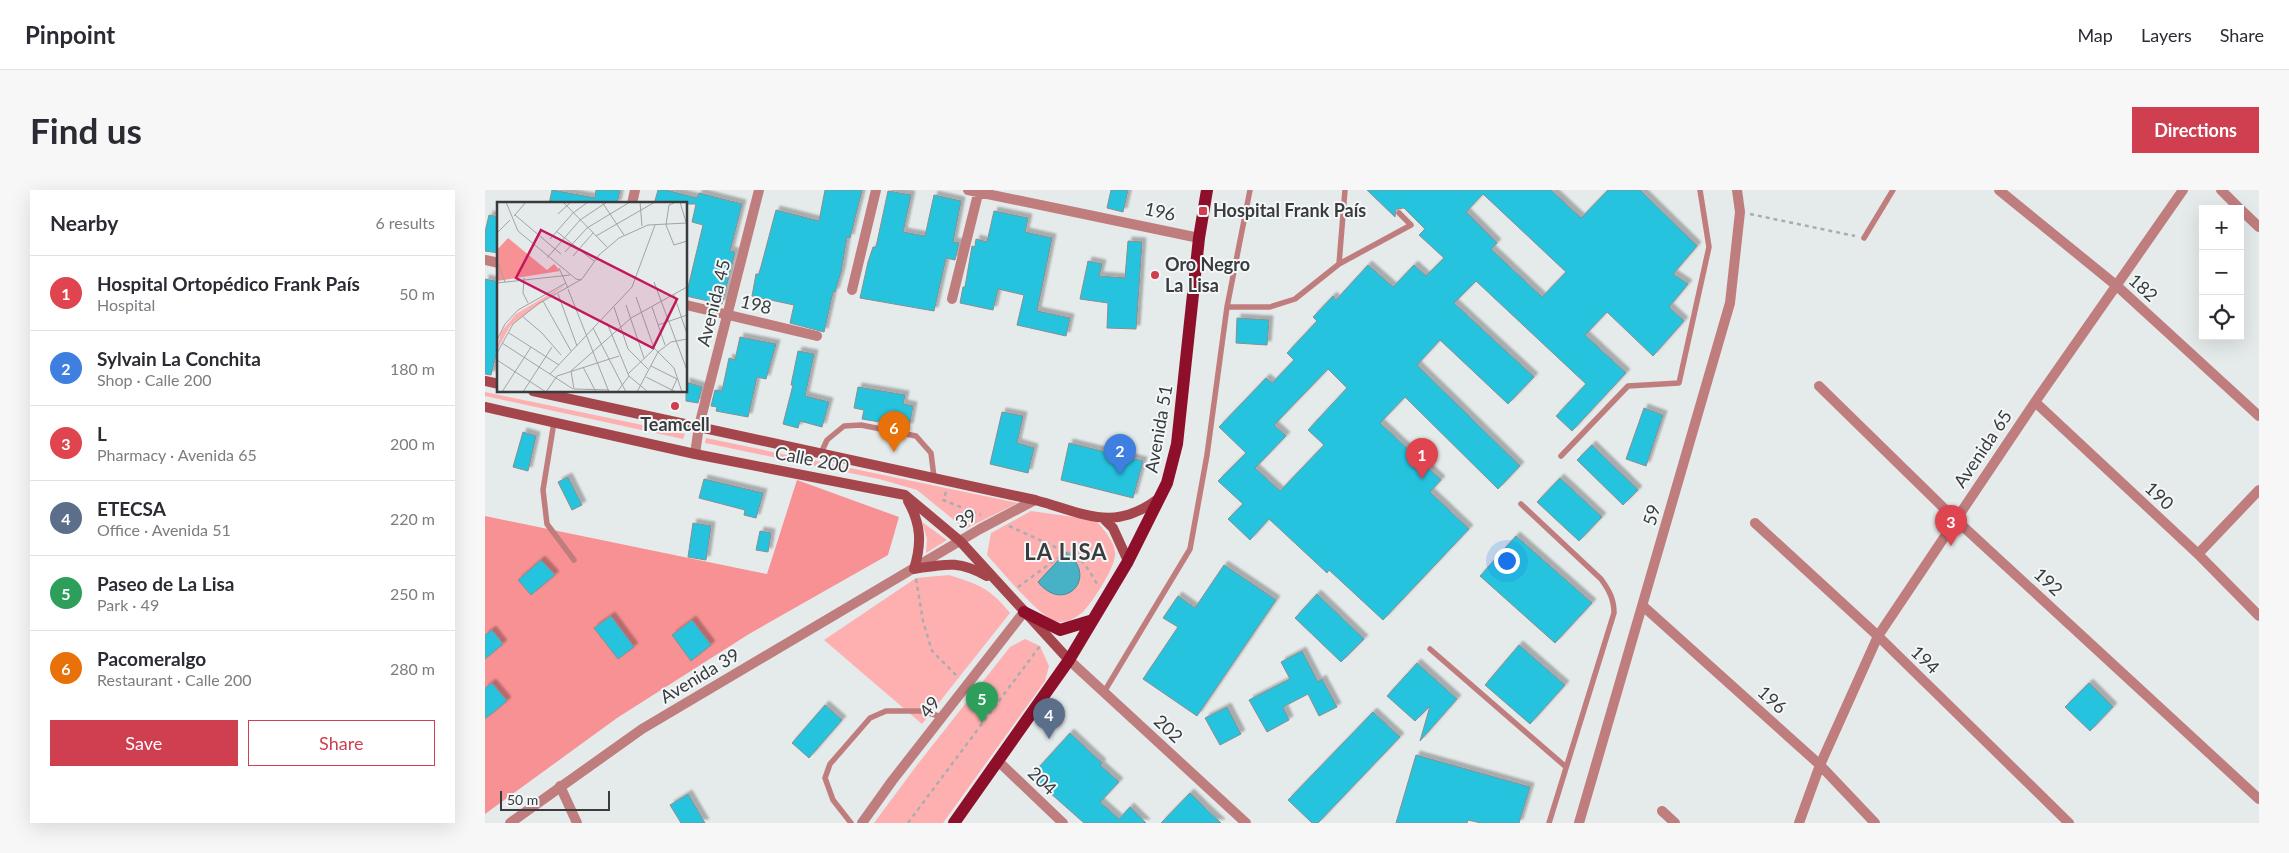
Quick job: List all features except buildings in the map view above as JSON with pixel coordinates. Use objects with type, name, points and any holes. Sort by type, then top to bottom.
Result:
[{"type":"main road","name":"Avenida 51","points":[[953,823],[999,762],[1069,660],[1129,561],[1167,483],[1177,444],[1199,238],[1207,190]]},
{"type":"main road","name":"Calle 200","points":[[538,392],[1035,500],[1104,519],[1125,517],[1142,511],[1159,499]]},
{"type":"main road","name":"Calle 200","points":[[485,406],[695,454],[905,496],[960,541],[1007,595],[1069,660]]},
{"type":"main road","points":[[905,496],[917,517],[919,540],[915,573],[950,563],[971,567],[995,580]]},
{"type":"main road","points":[[1104,519],[1113,528],[1129,561]]},
{"type":"main road","points":[[1025,612],[1060,630],[1093,620]]},
{"type":"street","name":"Avenida 45","points":[[695,454],[699,426],[729,315],[759,190]]},
{"type":"street","points":[[852,290],[876,190]]},
{"type":"street","name":"196","points":[[968,190],[1199,238]]},
{"type":"street","name":"59","points":[[1579,823],[1730,303],[1740,212],[1737,190]]},
{"type":"street","name":"182","points":[[1999,190],[2117,286],[2259,416]]},
{"type":"street","name":"Avenida 65","points":[[1799,823],[1820,765],[1877,636],[2035,402],[2183,190]]},
{"type":"street","points":[[2221,190],[2236,205]]},
{"type":"street","points":[[952,299],[979,191]]},
{"type":"street","points":[[2244,213],[2259,227]]},
{"type":"street","name":"198","points":[[687,305],[817,336]]},
{"type":"street","name":"192","points":[[1819,386],[1955,519],[2259,799]]},
{"type":"street","name":"190","points":[[2035,402],[2198,554],[2259,616]]},
{"type":"street","points":[[2198,554],[2259,490]]},
{"type":"street","name":"39","points":[[915,573],[960,541],[1035,500]]},
{"type":"street","name":"194","points":[[1755,523],[1877,636],[2069,823]]},
{"type":"street","name":"Avenida 39","points":[[510,823],[642,729],[915,573]]},
{"type":"street","name":"196","points":[[1643,606],[1820,765],[1875,823]]},
{"type":"street","name":"49","points":[[862,823],[1025,612]]},
{"type":"street","name":"202","points":[[1069,660],[1246,823]]},
{"type":"street","name":"204","points":[[999,762],[1063,823]]},
{"type":"street","points":[[560,786],[577,823]]},
{"type":"street","points":[[1662,811],[1675,823]]},
{"type":"lane","points":[[1104,692],[1190,549],[1207,455],[1227,307],[1250,190]]},
{"type":"lane","points":[[1339,264],[1345,190]]},
{"type":"lane","points":[[1561,456],[1628,386],[1679,383],[1709,247],[1700,190]]},
{"type":"lane","points":[[1864,238],[1893,190]]},
{"type":"lane","points":[[1227,307],[1270,307],[1295,299],[1339,264],[1411,225],[1399,213]]},
{"type":"lane","points":[[554,422],[543,490],[547,524],[574,560]]},
{"type":"lane","points":[[821,453],[827,440],[844,426],[861,426],[916,436],[931,453],[933,478]]},
{"type":"lane","points":[[1521,504],[1601,580],[1610,592],[1614,603],[1614,613],[1549,823]]},
{"type":"lane","points":[[1430,649],[1566,767]]},
{"type":"lane","points":[[851,823],[833,800],[825,778],[830,764],[869,718],[886,711],[922,711],[942,717]]},
{"type":"path","points":[[1740,212],[1864,238]]},
{"type":"path","points":[[949,481],[943,500],[997,521],[1066,552],[1075,554],[1085,564],[1106,598]]},
{"type":"path","points":[[1007,595],[1066,552]]},
{"type":"path","points":[[915,573],[923,621],[932,651],[966,686]]},
{"type":"path","points":[[907,823],[1040,646]]},
{"type":"shaded area","points":[[485,392],[685,434],[683,439],[485,396]]},
{"type":"shaded area","points":[[706,438],[1018,503],[965,529],[917,490],[879,479],[705,443]]},
{"type":"shaded area","points":[[797,480],[899,517],[888,555],[749,634],[617,718],[485,814],[485,516],[767,574]]},
{"type":"shaded area","points":[[1031,511],[1095,520],[1113,543],[1115,558],[1098,592],[1083,612],[1069,621],[1059,622],[1042,613],[987,555],[991,533]]},
{"type":"shaded area","points":[[922,522],[947,540],[926,553],[927,539]]},
{"type":"shaded area","points":[[949,575],[968,581],[990,592],[1010,613],[922,724],[824,640],[916,578]]},
{"type":"shaded area","points":[[1025,639],[1040,646],[1049,666],[1045,681],[943,823],[874,823],[1010,647]]},
{"type":"water","points":[[1066,552],[1076,562],[1080,572],[1079,581],[1075,589],[1067,594],[1058,595],[1048,591],[1038,582]]},
{"type":"place","name":"Hospital Frank País","points":[[1203,211]]},
{"type":"place","name":"Oro Negro La Lisa","points":[[1155,275]]},
{"type":"place","name":"Teamcell","points":[[675,406]]},
{"type":"place","name":"Pacomeralgo","points":[[894,452]]},
{"type":"place","name":"Sylvain La Conchita","points":[[1120,475]]},
{"type":"place","name":"Hospital Ortopédico Frank País","points":[[1422,479]]},
{"type":"place","name":"L","points":[[1951,546]]},
{"type":"place","name":"Paseo de La Lisa","points":[[982,723]]},
{"type":"place","name":"ETECSA","points":[[1049,739]]},
{"type":"district","name":"LA LISA","points":[[1066,552]]}]
